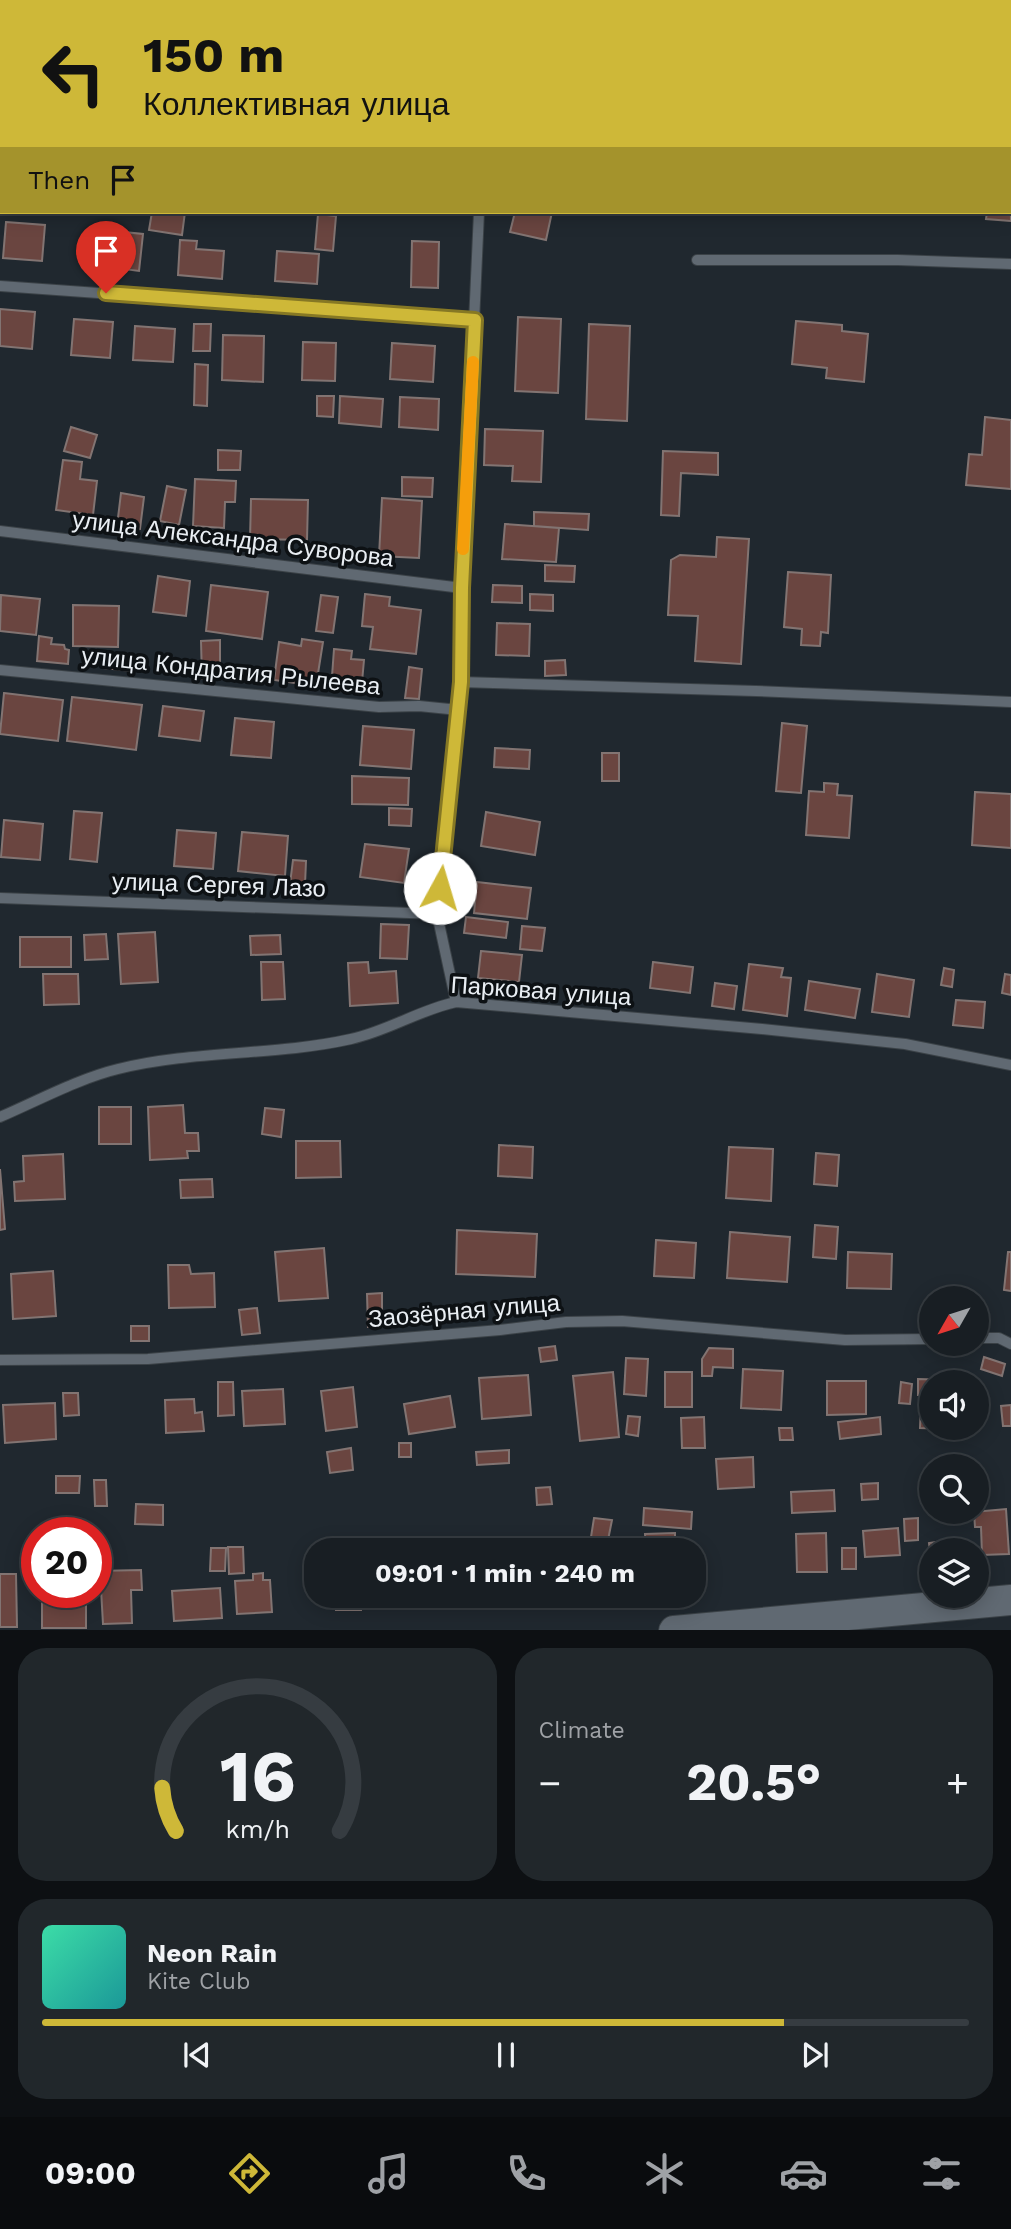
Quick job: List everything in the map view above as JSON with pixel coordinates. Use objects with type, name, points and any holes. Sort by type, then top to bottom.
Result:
[{"type":"street","points":[[674,1630],[1011,1600]]},
{"type":"lane","points":[[456,1002],[437,914],[461,682],[462,588],[479,214]]},
{"type":"lane","points":[[696,260],[898,260],[1011,264]]},
{"type":"lane","points":[[0,286],[475,320]]},
{"type":"lane","name":"улица Александра Суворова","points":[[0,531],[462,588]]},
{"type":"lane","name":"улица Кондратия Рылеева","points":[[0,670],[379,708],[419,706],[458,710]]},
{"type":"lane","points":[[461,682],[1011,702]]},
{"type":"lane","name":"улица Сергея Лазо","points":[[0,898],[437,914]]},
{"type":"lane","name":"Парковая улица","points":[[0,1117],[101,1073],[205,1055],[351,1039],[392,1027],[434,1007],[456,1002],[905,1044],[1011,1065]]},
{"type":"lane","name":"Заозёрная улица","points":[[0,1360],[148,1359],[580,1322],[622,1321],[845,1340],[919,1339]]},
{"type":"lane","points":[[989,1338],[999,1338],[1011,1344]]},
{"type":"building","points":[[152,214],[185,214],[182,235],[149,230]]},
{"type":"building","points":[[318,214],[336,216],[333,251],[315,249]]},
{"type":"building","points":[[514,214],[552,214],[546,240],[510,232]]},
{"type":"building","points":[[987,214],[1011,214],[1011,221],[986,219]]},
{"type":"building","points":[[6,222],[45,225],[42,261],[3,258]]},
{"type":"building","points":[[104,230],[143,234],[139,271],[100,266]]},
{"type":"building","points":[[180,240],[197,241],[196,249],[224,251],[222,279],[178,275]]},
{"type":"building","points":[[412,241],[439,242],[438,288],[411,287]]},
{"type":"building","points":[[277,251],[319,254],[317,284],[275,281]]},
{"type":"building","points":[[0,309],[35,312],[32,349],[0,346]]},
{"type":"building","points":[[518,317],[561,319],[558,393],[515,391]]},
{"type":"building","points":[[74,319],[113,322],[110,358],[71,355]]},
{"type":"building","points":[[796,321],[842,325],[842,331],[868,334],[864,382],[826,378],[827,368],[792,364]]},
{"type":"building","points":[[194,324],[211,324],[210,351],[193,351]]},
{"type":"building","points":[[589,324],[630,326],[627,421],[586,419]]},
{"type":"building","points":[[135,326],[175,329],[173,362],[133,360]]},
{"type":"building","points":[[223,335],[264,336],[263,382],[222,380]]},
{"type":"building","points":[[303,342],[336,343],[335,381],[302,380]]},
{"type":"building","points":[[392,343],[435,346],[433,382],[390,379]]},
{"type":"building","points":[[195,364],[208,365],[207,406],[194,405]]},
{"type":"building","points":[[317,396],[334,396],[333,417],[317,416]]},
{"type":"building","points":[[340,396],[383,399],[381,427],[339,423]]},
{"type":"building","points":[[400,397],[439,399],[438,430],[399,427]]},
{"type":"building","points":[[985,417],[1011,420],[1011,489],[966,485],[969,454],[982,455]]},
{"type":"building","points":[[71,427],[97,435],[90,458],[64,451]]},
{"type":"building","points":[[485,429],[543,431],[541,482],[512,481],[513,466],[484,465]]},
{"type":"building","points":[[218,450],[241,451],[240,470],[218,470]]},
{"type":"building","points":[[663,451],[718,453],[718,475],[681,473],[679,516],[661,515]]},
{"type":"building","points":[[63,460],[82,462],[80,479],[97,481],[93,515],[56,510]]},
{"type":"building","points":[[402,477],[433,478],[432,497],[402,496]]},
{"type":"building","points":[[195,479],[236,481],[235,502],[225,502],[224,528],[193,526]]},
{"type":"building","points":[[167,486],[186,490],[179,525],[160,521]]},
{"type":"building","points":[[121,493],[144,497],[140,529],[117,526]]},
{"type":"building","points":[[382,498],[422,501],[419,558],[379,556]]},
{"type":"building","points":[[251,499],[308,500],[307,540],[250,539]]},
{"type":"building","points":[[534,512],[589,514],[588,530],[534,526]]},
{"type":"building","points":[[505,524],[559,528],[556,562],[502,559]]},
{"type":"building","points":[[717,537],[749,539],[741,664],[695,661],[698,616],[668,615],[671,560],[680,555],[716,557]]},
{"type":"building","points":[[545,565],[575,566],[574,582],[545,581]]},
{"type":"building","points":[[788,572],[831,575],[828,633],[821,632],[820,646],[801,645],[802,629],[784,627]]},
{"type":"building","points":[[158,576],[190,581],[186,616],[153,612]]},
{"type":"building","points":[[211,585],[268,592],[262,639],[206,631]]},
{"type":"building","points":[[493,585],[522,586],[522,603],[492,602]]},
{"type":"building","points":[[365,594],[390,597],[389,606],[421,610],[416,654],[370,649],[373,627],[362,626]]},
{"type":"building","points":[[530,594],[553,595],[553,611],[530,610]]},
{"type":"building","points":[[1,595],[40,599],[36,635],[0,631]]},
{"type":"building","points":[[321,595],[338,597],[333,633],[316,631]]},
{"type":"building","points":[[73,605],[119,606],[118,647],[73,646]]},
{"type":"building","points":[[497,623],[530,624],[529,656],[496,655]]},
{"type":"building","points":[[39,636],[52,638],[51,644],[64,645],[65,649],[69,650],[68,664],[37,661]]},
{"type":"building","points":[[302,639],[323,642],[316,686],[274,680],[279,642],[301,646]]},
{"type":"building","points":[[220,640],[220,679],[202,679],[201,641]]},
{"type":"building","points":[[334,649],[352,651],[351,659],[364,660],[361,693],[331,690]]},
{"type":"building","points":[[106,657],[132,660],[131,671],[104,668]]},
{"type":"building","points":[[565,660],[566,675],[545,676],[545,661]]},
{"type":"building","points":[[409,667],[422,669],[419,699],[405,698]]},
{"type":"building","points":[[4,693],[63,700],[58,741],[0,734]]},
{"type":"building","points":[[72,697],[142,705],[136,750],[67,741]]},
{"type":"building","points":[[163,706],[204,711],[200,741],[159,736]]},
{"type":"building","points":[[235,718],[274,722],[271,758],[231,755]]},
{"type":"building","points":[[782,723],[807,726],[801,793],[776,791]]},
{"type":"building","points":[[363,726],[414,730],[411,769],[360,765]]},
{"type":"building","points":[[495,748],[530,750],[529,769],[494,767]]},
{"type":"building","points":[[602,753],[619,753],[619,781],[602,781]]},
{"type":"building","points":[[352,776],[409,778],[408,805],[352,804]]},
{"type":"building","points":[[824,783],[838,784],[837,795],[852,796],[849,838],[806,835],[809,791],[824,792]]},
{"type":"building","points":[[975,792],[1011,794],[1011,848],[972,845]]},
{"type":"building","points":[[389,808],[412,809],[411,826],[389,825]]},
{"type":"building","points":[[74,811],[102,813],[97,862],[70,859]]},
{"type":"building","points":[[486,812],[540,822],[535,855],[481,846]]},
{"type":"building","points":[[4,820],[43,824],[40,860],[1,857]]},
{"type":"building","points":[[177,830],[216,833],[213,869],[174,866]]},
{"type":"building","points":[[242,832],[288,836],[285,876],[238,871]]},
{"type":"building","points":[[365,844],[409,849],[404,883],[360,877]]},
{"type":"building","points":[[293,860],[306,861],[305,885],[290,884]]},
{"type":"building","points":[[477,882],[531,888],[527,919],[474,913]]},
{"type":"building","points":[[466,917],[508,922],[506,938],[464,933]]},
{"type":"building","points":[[381,924],[409,925],[407,959],[380,958]]},
{"type":"building","points":[[522,926],[545,928],[542,951],[520,949]]},
{"type":"building","points":[[155,932],[158,982],[121,984],[118,934]]},
{"type":"building","points":[[106,934],[108,959],[85,960],[84,935]]},
{"type":"building","points":[[280,935],[281,954],[251,955],[250,936]]},
{"type":"building","points":[[20,937],[71,937],[71,967],[20,967]]},
{"type":"building","points":[[481,951],[522,955],[519,982],[478,978]]},
{"type":"building","points":[[261,962],[283,962],[285,999],[262,1000]]},
{"type":"building","points":[[368,962],[369,973],[396,971],[398,1003],[350,1006],[348,963]]},
{"type":"building","points":[[653,962],[693,967],[690,993],[650,988]]},
{"type":"building","points":[[749,964],[783,968],[781,977],[791,978],[787,1016],[743,1010]]},
{"type":"building","points":[[944,968],[954,970],[952,987],[941,985]]},
{"type":"building","points":[[43,974],[78,974],[79,1004],[44,1005]]},
{"type":"building","points":[[877,974],[914,980],[909,1017],[872,1012]]},
{"type":"building","points":[[1005,974],[1011,975],[1011,995],[1002,993]]},
{"type":"building","points":[[809,981],[860,989],[855,1018],[805,1010]]},
{"type":"building","points":[[715,983],[737,986],[734,1009],[712,1006]]},
{"type":"building","points":[[956,1000],[985,1002],[983,1028],[953,1025]]},
{"type":"building","points":[[183,1105],[185,1133],[198,1133],[199,1151],[187,1151],[188,1158],[150,1160],[148,1107]]},
{"type":"building","points":[[99,1107],[131,1107],[131,1144],[99,1144]]},
{"type":"building","points":[[265,1108],[284,1110],[281,1137],[262,1134]]},
{"type":"building","points":[[296,1141],[340,1141],[341,1177],[296,1178]]},
{"type":"building","points":[[499,1145],[533,1147],[532,1178],[498,1176]]},
{"type":"building","points":[[729,1147],[773,1149],[771,1201],[726,1198]]},
{"type":"building","points":[[816,1153],[839,1155],[837,1186],[814,1184]]},
{"type":"building","points":[[63,1154],[65,1199],[15,1201],[14,1182],[24,1181],[23,1156]]},
{"type":"building","points":[[0,1169],[5,1229],[0,1230]]},
{"type":"building","points":[[212,1179],[213,1197],[181,1198],[180,1180]]},
{"type":"building","points":[[815,1225],[838,1227],[836,1259],[813,1257]]},
{"type":"building","points":[[457,1230],[537,1234],[535,1277],[456,1274]]},
{"type":"building","points":[[730,1232],[790,1237],[787,1282],[727,1278]]},
{"type":"building","points":[[656,1240],[696,1243],[694,1278],[654,1276]]},
{"type":"building","points":[[324,1248],[328,1298],[279,1301],[275,1252]]},
{"type":"building","points":[[848,1252],[892,1254],[891,1289],[847,1288]]},
{"type":"building","points":[[1008,1252],[1011,1252],[1011,1291],[1004,1290]]},
{"type":"building","points":[[168,1265],[189,1265],[191,1274],[214,1273],[215,1307],[169,1308]]},
{"type":"building","points":[[53,1271],[56,1316],[13,1319],[11,1274]]},
{"type":"building","points":[[382,1293],[382,1327],[368,1327],[367,1294]]},
{"type":"building","points":[[257,1308],[260,1333],[242,1335],[239,1310]]},
{"type":"building","points":[[131,1326],[149,1326],[149,1341],[131,1341]]},
{"type":"building","points":[[555,1346],[557,1360],[541,1362],[539,1348]]},
{"type":"building","points":[[709,1348],[733,1349],[733,1368],[713,1367],[712,1376],[702,1376],[702,1359]]},
{"type":"building","points":[[984,1357],[1005,1364],[1002,1376],[981,1369]]},
{"type":"building","points":[[626,1358],[648,1359],[646,1396],[624,1394]]},
{"type":"building","points":[[743,1369],[783,1371],[781,1410],[741,1408]]},
{"type":"building","points":[[613,1372],[619,1437],[580,1441],[573,1376]]},
{"type":"building","points":[[665,1372],[692,1372],[692,1407],[665,1407]]},
{"type":"building","points":[[528,1375],[531,1415],[482,1419],[479,1378]]},
{"type":"building","points":[[827,1381],[866,1381],[866,1414],[827,1415]]},
{"type":"building","points":[[218,1382],[233,1382],[234,1415],[218,1416]]},
{"type":"building","points":[[901,1382],[912,1384],[910,1404],[899,1403]]},
{"type":"building","points":[[353,1387],[357,1427],[326,1431],[321,1391]]},
{"type":"building","points":[[283,1389],[285,1424],[244,1426],[242,1391]]},
{"type":"building","points":[[63,1393],[78,1393],[79,1415],[64,1416]]},
{"type":"building","points":[[450,1396],[455,1427],[409,1434],[404,1404]]},
{"type":"building","points":[[194,1399],[195,1413],[202,1412],[204,1431],[166,1433],[165,1400]]},
{"type":"building","points":[[55,1403],[56,1439],[5,1443],[3,1405]]},
{"type":"building","points":[[1011,1405],[1011,1426],[1003,1426],[1001,1406]]},
{"type":"building","points":[[628,1416],[640,1417],[638,1436],[626,1434]]},
{"type":"building","points":[[704,1417],[705,1448],[682,1448],[681,1418]]},
{"type":"building","points":[[880,1417],[881,1434],[840,1439],[838,1422]]},
{"type":"building","points":[[779,1428],[792,1428],[793,1440],[780,1440]]},
{"type":"building","points":[[399,1443],[411,1443],[411,1457],[399,1457]]},
{"type":"building","points":[[351,1448],[353,1470],[330,1473],[327,1452]]},
{"type":"building","points":[[509,1450],[509,1463],[477,1465],[476,1452]]},
{"type":"building","points":[[753,1457],[754,1487],[718,1489],[716,1459]]},
{"type":"building","points":[[56,1476],[80,1476],[79,1493],[56,1493]]},
{"type":"building","points":[[94,1480],[106,1480],[107,1506],[95,1506]]},
{"type":"building","points":[[878,1483],[878,1499],[862,1500],[861,1484]]},
{"type":"building","points":[[550,1487],[552,1504],[537,1505],[536,1488]]},
{"type":"building","points":[[834,1490],[835,1511],[792,1513],[791,1492]]},
{"type":"building","points":[[136,1504],[163,1505],[163,1525],[135,1524]]},
{"type":"building","points":[[644,1508],[692,1512],[691,1529],[643,1525]]},
{"type":"building","points":[[1006,1509],[1009,1554],[989,1555],[989,1538],[981,1538],[981,1527],[975,1527],[975,1524],[989,1524],[989,1511]]},
{"type":"building","points":[[594,1518],[612,1520],[608,1538],[591,1537]]},
{"type":"building","points":[[918,1518],[918,1540],[905,1541],[904,1519]]},
{"type":"building","points":[[898,1528],[900,1555],[865,1557],[863,1531]]},
{"type":"building","points":[[675,1533],[675,1538],[645,1538],[645,1534]]},
{"type":"building","points":[[826,1533],[827,1572],[797,1572],[796,1534]]},
{"type":"building","points":[[228,1547],[243,1547],[244,1573],[229,1574]]},
{"type":"building","points":[[211,1548],[226,1548],[225,1571],[210,1571]]},
{"type":"building","points":[[842,1548],[856,1548],[856,1569],[842,1569]]},
{"type":"building","points":[[141,1570],[142,1590],[131,1590],[132,1623],[103,1624],[102,1608],[112,1608],[112,1571]]},
{"type":"building","points":[[263,1573],[263,1580],[270,1580],[272,1612],[237,1614],[235,1581],[253,1580],[253,1574]]},
{"type":"building","points":[[0,1574],[16,1574],[17,1627],[0,1627]]},
{"type":"building","points":[[220,1588],[222,1618],[174,1621],[172,1591]]},
{"type":"building","points":[[42,1608],[86,1608],[86,1628],[42,1628]]},
{"type":"building","points":[[336,1608],[361,1608],[361,1610]]},
{"type":"slow traffic","points":[[463,549],[473,362]]},
{"type":"route","points":[[106,293],[475,320],[462,588],[461,682],[440,888]]}]
